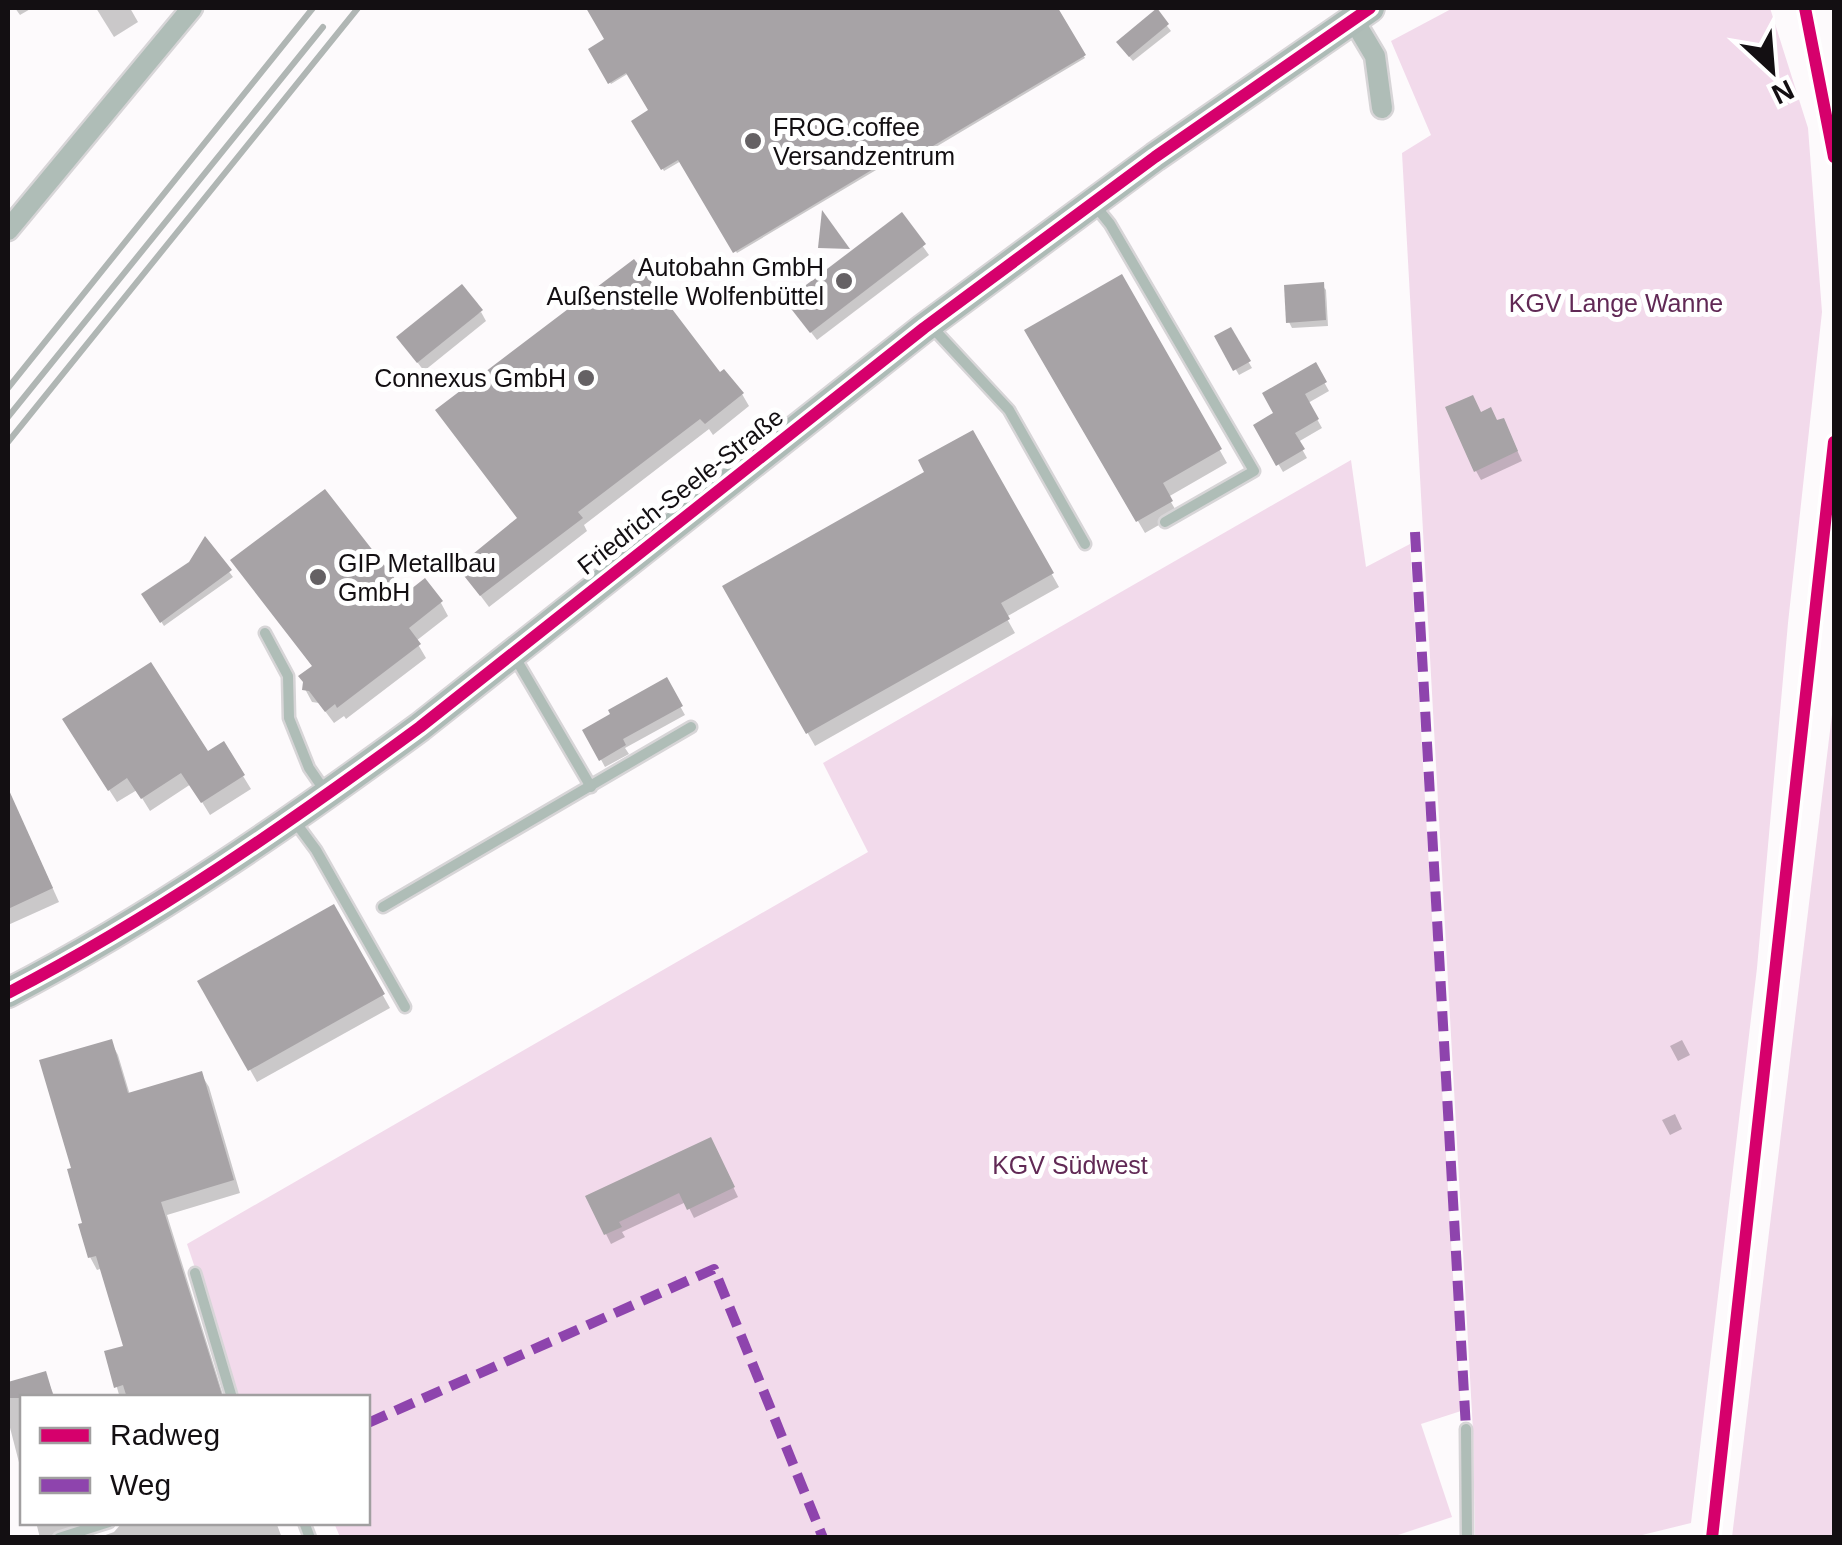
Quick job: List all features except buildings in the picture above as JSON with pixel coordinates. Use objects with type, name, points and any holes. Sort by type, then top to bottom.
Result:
[{"type":"street","points":[[8,230],[192,8]]},
{"type":"street","name":"Friedrich-Seele-Straße","points":[[8,992],[126,928],[293,819],[420,727],[929,325],[1092,202],[1361,13],[1375,56],[1382,108]]},
{"type":"lane","points":[[1092,202],[1110,224],[1254,471],[1165,522]]},
{"type":"lane","points":[[929,325],[1009,410],[1085,544]]},
{"type":"lane","points":[[265,633],[288,676],[289,718],[309,768],[327,794]]},
{"type":"lane","points":[[512,652],[591,787]]},
{"type":"lane","points":[[383,907],[691,727]]},
{"type":"lane","points":[[293,819],[316,850],[406,1006]]},
{"type":"lane","points":[[195,1273],[231,1395]]},
{"type":"lane","points":[[1466,1429],[1467,1538]]},
{"type":"lane","points":[[59,1538],[100,1525]]},
{"type":"green space","name":"KGV Lange Wanne","points":[[1453,8],[1770,8],[1808,128],[1822,312],[1788,623],[1757,968],[1691,1523],[1634,1537],[1475,1537],[1473,1431],[1402,153],[1431,135],[1391,41]]},
{"type":"green space","name":"KGV Südwest","points":[[1351,460],[1366,567],[1410,544],[1461,1411],[1421,1424],[1452,1517],[1389,1538],[340,1537],[335,1525],[370,1525],[370,1395],[237,1395],[187,1244],[868,852],[823,763]]},
{"type":"green space","points":[[1834,698],[1834,1537],[1732,1537]]},
{"type":"railway","points":[[8,388],[313,8]]},
{"type":"railway","points":[[8,442],[358,8]]},
{"type":"railway","points":[[8,417],[323,27]]},
{"type":"marked path","points":[[1415,532],[1466,1429]]},
{"type":"marked path","points":[[370,1422],[714,1269],[823,1538]]},
{"type":"cycle path","points":[[8,993],[168,901],[420,727],[924,328],[1155,157],[1370,8]]},
{"type":"cycle path","points":[[1805,8],[1834,157]]},
{"type":"cycle path","points":[[1712,1538],[1834,442]]},
{"type":"place","name":"FROG.coffee Versandzentrum","points":[[753,141]]},
{"type":"place","name":"Autobahn GmbH Außenstelle Wolfenbüttel","points":[[844,281]]},
{"type":"place","name":"Connexus GmbH","points":[[586,378]]},
{"type":"place","name":"GIP Metallbau GmbH","points":[[318,577]]}]
